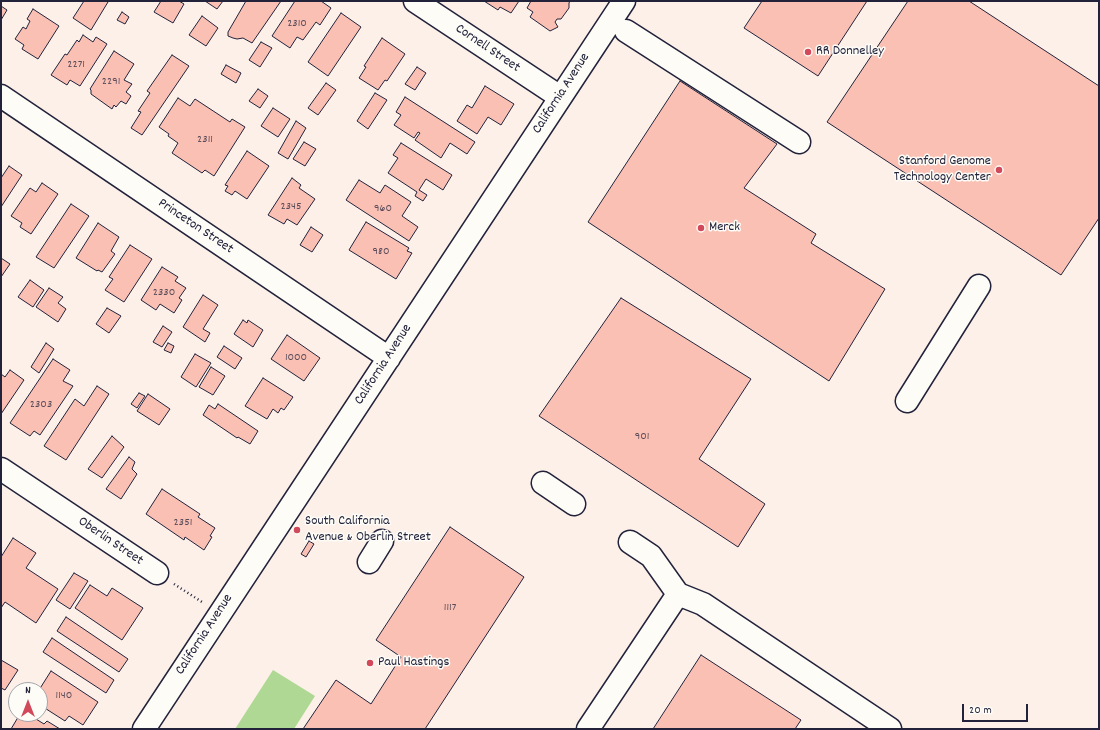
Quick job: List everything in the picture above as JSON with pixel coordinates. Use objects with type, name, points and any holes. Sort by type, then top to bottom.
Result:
[{"type":"street","name":"Cornell Street","points":[[415,1],[560,97]]},
{"type":"street","name":"California Avenue","points":[[144,729],[624,1]]},
{"type":"street","points":[[626,31],[799,142]]},
{"type":"street","name":"Princeton Street","points":[[1,96],[389,358]]},
{"type":"street","points":[[907,401],[979,286]]},
{"type":"street","name":"Oberlin Street","points":[[1,469],[157,573]]},
{"type":"street","points":[[542,483],[574,504]]},
{"type":"street","points":[[369,562],[382,541]]},
{"type":"street","points":[[630,542],[651,556],[678,594],[703,604],[890,729]]},
{"type":"street","points":[[588,729],[678,594]]},
{"type":"path","name":"Oberlin Street","points":[[157,573],[220,614]]},
{"type":"green space","points":[[273,670],[315,696],[294,729],[235,729]]},
{"type":"building","points":[[84,1],[108,2],[91,30],[73,18]]},
{"type":"building","points":[[161,1],[179,1],[184,4],[173,23],[154,12]]},
{"type":"building","points":[[205,1],[223,1],[217,9]]},
{"type":"building","points":[[246,1],[281,1],[252,43],[243,38],[237,39],[228,36],[228,32]]},
{"type":"building","points":[[295,1],[321,1],[331,8],[320,25],[316,22],[303,40],[297,37],[290,48],[272,36]]},
{"type":"building","points":[[484,1],[519,1],[511,13],[500,7],[498,10]]},
{"type":"building","points":[[531,1],[570,1],[569,8],[561,19],[557,19],[555,22],[558,27],[550,31],[530,17],[533,12],[527,8]]},
{"type":"building","name":"RR Donnelley","points":[[762,1],[867,1],[818,76],[744,28]]},
{"type":"building","name":"Stanford Genome Technology Center","points":[[908,1],[969,1],[1099,86],[1099,218],[1061,275],[827,122]]},
{"type":"building","points":[[1,6],[7,10],[1,20]]},
{"type":"building","points":[[33,9],[59,26],[38,59],[22,49],[24,45],[15,39],[23,27],[26,29],[30,21],[27,19]]},
{"type":"building","points":[[122,12],[129,17],[125,24],[117,20]]},
{"type":"building","points":[[341,13],[361,27],[328,76],[308,62]]},
{"type":"building","points":[[202,16],[218,28],[206,46],[189,35]]},
{"type":"building","points":[[83,35],[93,42],[96,37],[107,44],[80,86],[70,80],[67,85],[51,75],[65,54],[67,55],[77,40],[79,42]]},
{"type":"building","points":[[382,38],[405,54],[387,81],[385,80],[378,90],[359,78],[366,67],[364,66]]},
{"type":"building","points":[[261,42],[272,48],[260,67],[249,60]]},
{"type":"building","points":[[114,51],[134,64],[124,80],[132,84],[126,92],[131,96],[126,104],[121,101],[116,107],[114,105],[112,109],[91,94],[90,89]]},
{"type":"building","points":[[172,55],[189,66],[142,135],[131,128],[141,112],[138,111],[150,93],[147,91]]},
{"type":"building","points":[[226,65],[241,73],[236,83],[221,74]]},
{"type":"building","points":[[417,67],[426,73],[415,90],[405,84]]},
{"type":"building","name":"Merck","points":[[680,81],[777,144],[744,188],[816,234],[811,243],[885,289],[829,381],[588,222]]},
{"type":"building","points":[[326,83],[336,90],[318,115],[308,108]]},
{"type":"building","points":[[485,86],[514,104],[501,125],[488,117],[477,134],[457,121],[467,105],[472,108]]},
{"type":"building","points":[[258,89],[268,96],[260,108],[249,101]]},
{"type":"building","points":[[375,93],[387,100],[368,129],[357,121]]},
{"type":"building","points":[[405,97],[475,142],[467,154],[450,143],[441,158],[415,140],[420,133],[418,132],[414,138],[394,125],[401,115],[396,112]]},
{"type":"building","points":[[178,98],[190,106],[195,99],[230,122],[232,119],[245,127],[214,176],[205,170],[202,173],[172,153],[178,143],[159,127]]},
{"type":"building","points":[[273,108],[290,119],[278,137],[261,126]]},
{"type":"building","points":[[296,121],[306,128],[288,159],[278,153]]},
{"type":"building","points":[[304,142],[316,149],[305,166],[293,159]]},
{"type":"building","points":[[401,143],[452,175],[443,190],[426,179],[419,190],[427,195],[423,201],[415,196],[417,192],[388,173],[398,158],[393,155]]},
{"type":"building","points":[[247,151],[269,166],[247,199],[235,191],[232,195],[225,191],[228,186],[225,185]]},
{"type":"building","points":[[9,166],[22,175],[1,207],[1,178]]},
{"type":"building","points":[[292,178],[301,185],[299,188],[315,199],[297,225],[287,219],[284,224],[268,215]]},
{"type":"building","points":[[359,180],[380,193],[385,185],[411,202],[402,216],[418,227],[409,241],[346,200]]},
{"type":"building","points":[[42,183],[58,194],[31,234],[20,227],[22,223],[11,216],[30,188],[36,192]]},
{"type":"building","points":[[71,204],[89,216],[54,268],[36,257]]},
{"type":"building","points":[[366,222],[409,248],[407,251],[412,253],[396,279],[349,250]]},
{"type":"building","points":[[98,223],[119,237],[111,251],[115,254],[102,272],[97,271],[76,258]]},
{"type":"building","points":[[311,227],[323,235],[312,252],[300,245]]},
{"type":"building","points":[[130,245],[152,259],[124,302],[105,290],[113,279],[109,277]]},
{"type":"building","points":[[1,258],[10,264],[1,277]]},
{"type":"building","points":[[162,267],[178,277],[175,281],[186,288],[179,298],[182,300],[174,313],[160,304],[156,310],[141,300]]},
{"type":"building","points":[[30,280],[44,290],[33,307],[18,297]]},
{"type":"building","points":[[49,288],[63,297],[58,303],[66,309],[58,322],[36,307]]},
{"type":"building","points":[[203,295],[218,305],[203,329],[210,333],[205,342],[183,327]]},
{"type":"building","points":[[621,298],[751,379],[699,459],[765,504],[738,547],[539,416]]},
{"type":"building","points":[[107,308],[121,316],[109,333],[96,324]]},
{"type":"building","points":[[243,320],[247,323],[248,320],[263,330],[253,347],[234,334]]},
{"type":"building","points":[[163,326],[172,332],[162,347],[153,342]]},
{"type":"building","points":[[287,335],[320,358],[304,381],[271,359]]},
{"type":"building","points":[[46,343],[54,349],[39,373],[31,367]]},
{"type":"building","points":[[168,343],[174,346],[171,353],[164,350]]},
{"type":"building","points":[[224,346],[242,358],[235,369],[217,357]]},
{"type":"building","points":[[195,354],[211,363],[196,387],[181,377]]},
{"type":"building","points":[[53,359],[70,370],[63,381],[73,386],[40,435],[34,431],[30,436],[10,423]]},
{"type":"building","points":[[211,367],[225,376],[213,395],[199,387]]},
{"type":"building","points":[[10,370],[24,380],[1,414],[1,374],[5,377]]},
{"type":"building","points":[[263,378],[293,397],[284,410],[281,408],[278,413],[273,409],[267,419],[245,406]]},
{"type":"building","points":[[97,386],[109,394],[66,460],[44,446],[75,399],[84,406]]},
{"type":"building","points":[[139,393],[145,396],[137,408],[131,404]]},
{"type":"building","points":[[148,394],[170,409],[159,425],[137,411]]},
{"type":"building","points":[[218,404],[258,431],[250,444],[238,437],[237,438],[203,415],[209,405],[215,409]]},
{"type":"building","points":[[112,436],[124,447],[102,478],[88,469]]},
{"type":"building","points":[[129,457],[135,462],[132,469],[137,474],[121,499],[106,489]]},
{"type":"building","points":[[162,489],[200,514],[198,517],[215,528],[210,536],[212,537],[204,550],[185,537],[184,540],[146,514]]},
{"type":"building","points":[[450,527],[524,577],[425,729],[303,729],[336,680],[371,704],[401,657],[376,640]]},
{"type":"building","points":[[13,538],[36,553],[26,568],[58,589],[36,623],[5,602],[1,608],[1,557]]},
{"type":"building","points":[[309,541],[314,544],[306,557],[301,554]]},
{"type":"building","points":[[74,573],[88,581],[70,609],[56,600]]},
{"type":"building","points":[[90,585],[107,596],[112,588],[143,608],[122,640],[75,608]]},
{"type":"building","points":[[66,617],[128,659],[119,672],[57,631]]},
{"type":"building","points":[[52,638],[114,680],[106,693],[43,652]]},
{"type":"building","points":[[701,655],[801,720],[795,729],[653,729]]},
{"type":"building","points":[[1,660],[18,670],[10,682],[8,682],[5,690],[1,688]]},
{"type":"building","points":[[51,671],[98,702],[83,725],[69,716],[65,721],[48,710],[48,682],[44,682]]},
{"type":"building","points":[[15,722],[41,722],[44,724],[48,722],[60,729],[11,729]]},
{"type":"place","name":"RR Donnelley","points":[[808,52]]},
{"type":"place","name":"Stanford Genome Technology Center","points":[[999,170]]},
{"type":"place","name":"Merck","points":[[701,228]]},
{"type":"place","name":"South California Avenue & Oberlin Street","points":[[297,530]]},
{"type":"place","name":"Paul Hastings","points":[[370,663]]}]
